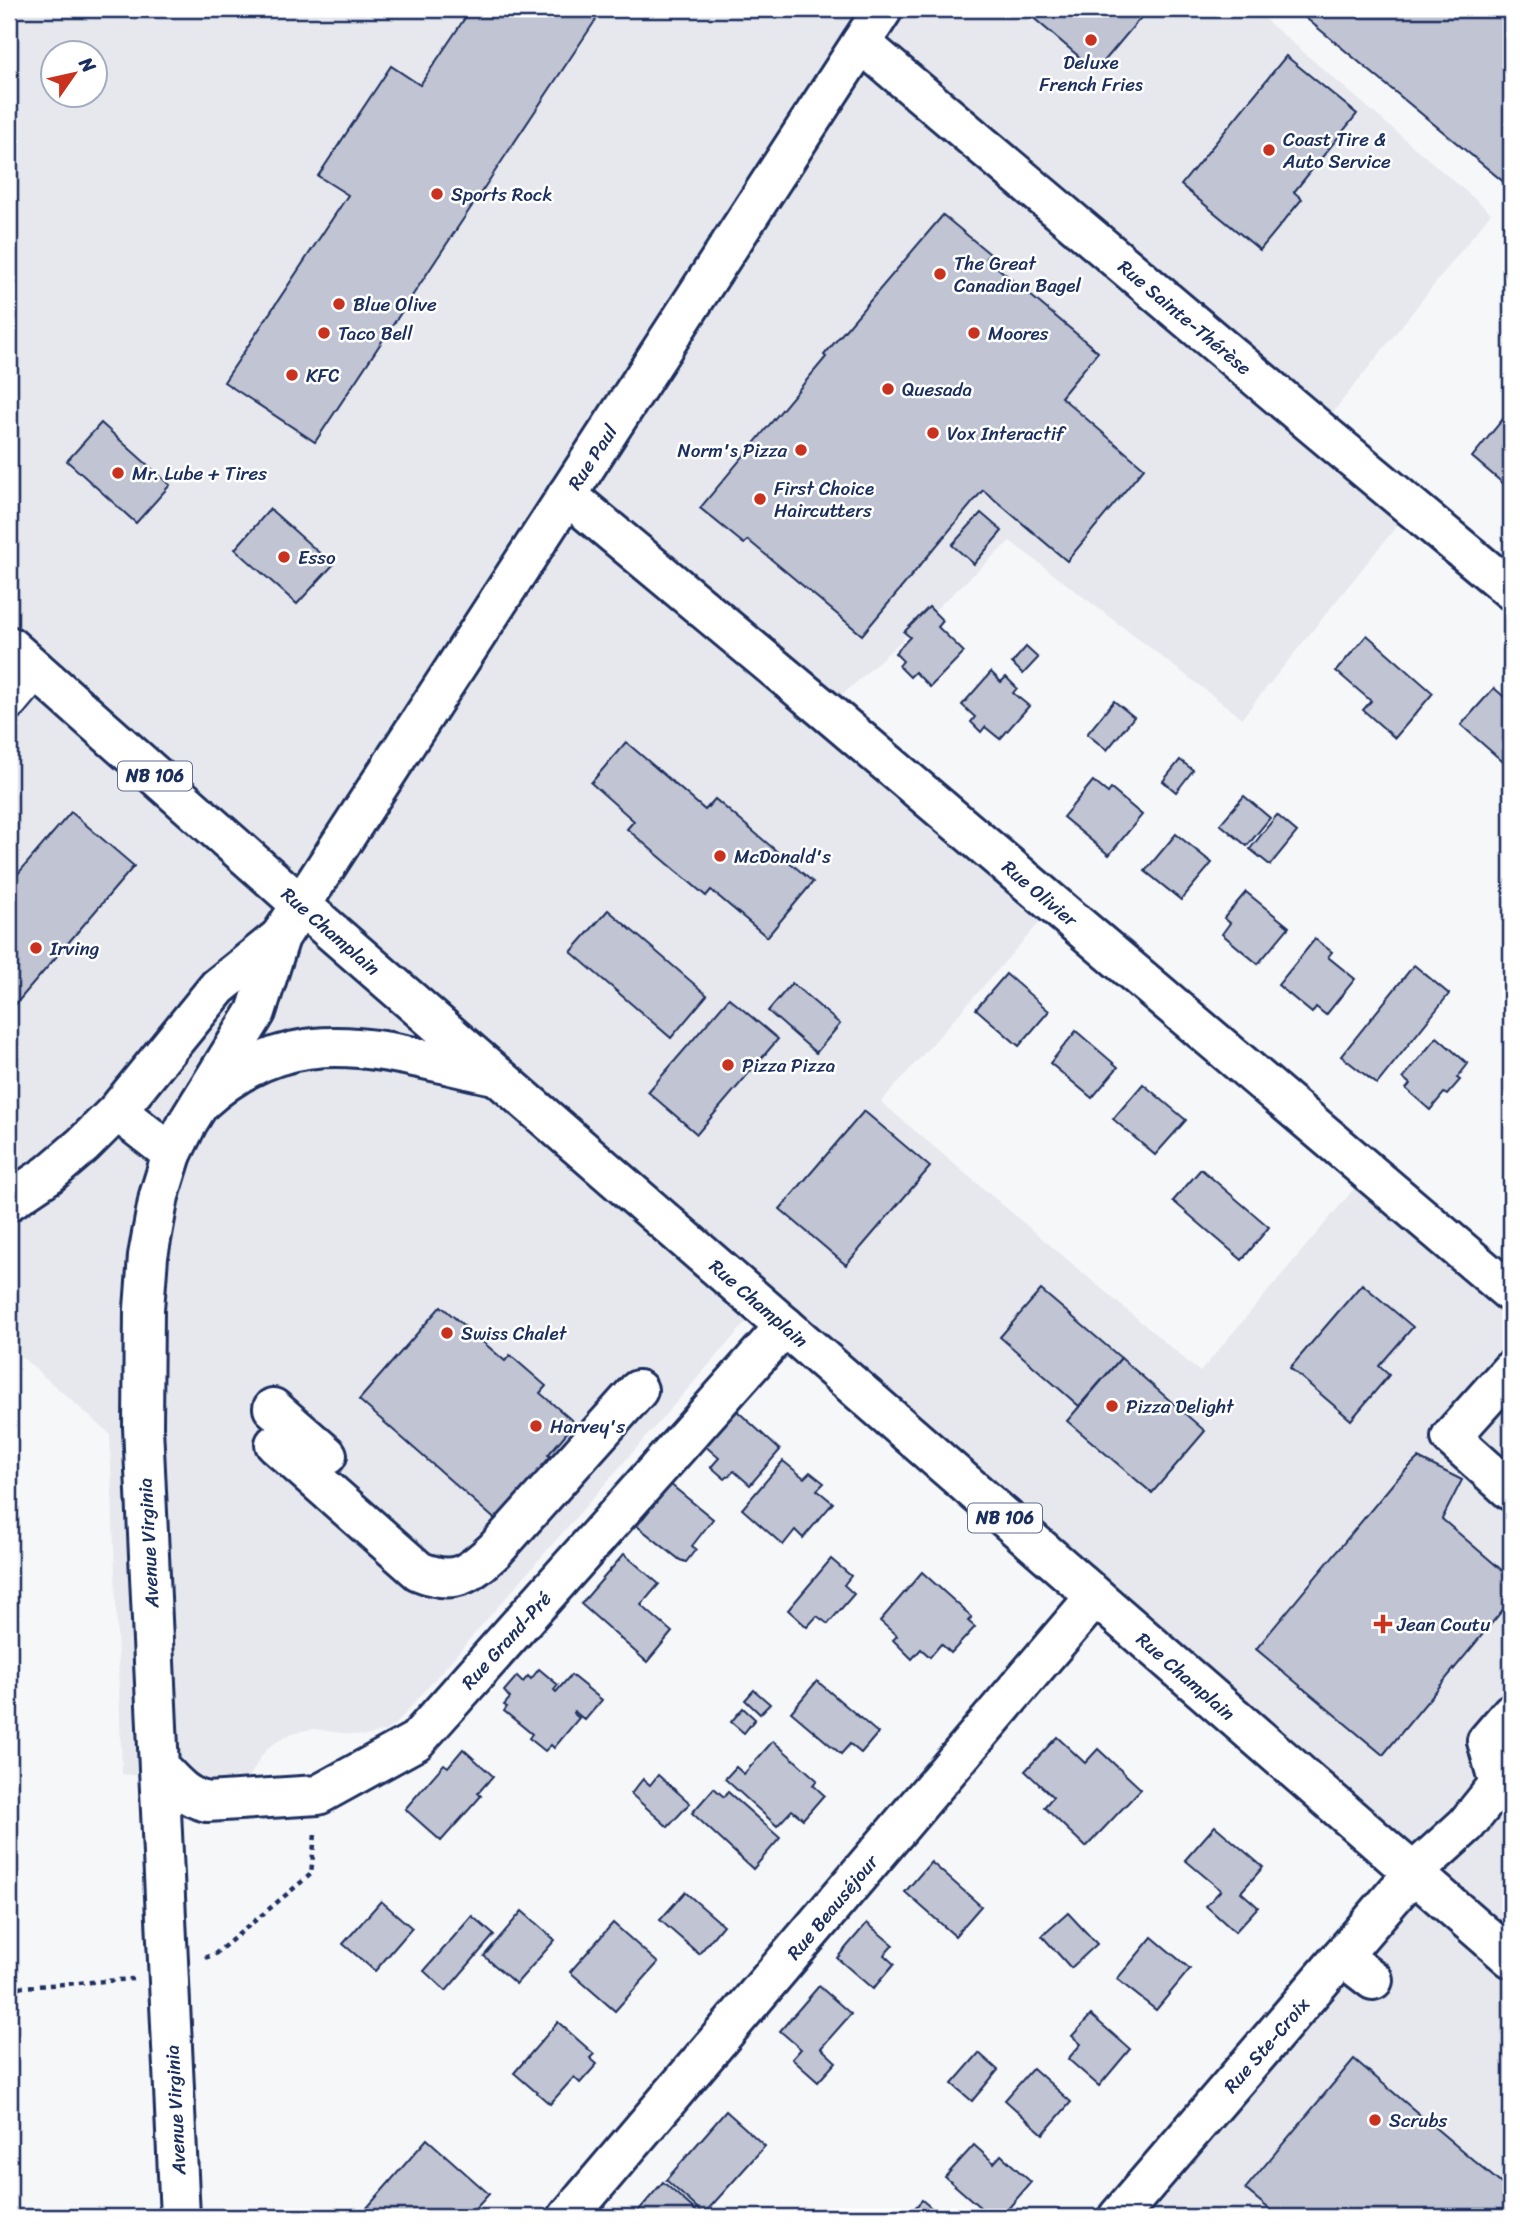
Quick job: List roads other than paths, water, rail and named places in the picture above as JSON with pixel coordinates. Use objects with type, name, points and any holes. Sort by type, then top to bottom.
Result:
[{"type":"street","name":"Rue Paul","points":[[301,905],[883,9]]},
{"type":"street","name":"Rue Sainte-Thérèse","points":[[861,43],[1511,590]]},
{"type":"street","name":"Rue Olivier","points":[[567,495],[826,710],[1511,1293]]},
{"type":"street","name":"Rue Champlain","points":[[22,658],[301,905],[1511,1958]]},
{"type":"street","points":[[9,700],[22,658]]},
{"type":"street","name":"Avenue Virginia","points":[[180,2217],[143,1427],[142,1367],[148,1256],[159,1196],[172,1154],[256,1012],[280,937],[301,905]]},
{"type":"street","points":[[9,1201],[49,1174],[83,1145],[117,1111],[218,987],[280,937]]},
{"type":"street","points":[[200,1103],[221,1084],[263,1061],[305,1049],[333,1046],[366,1047],[499,1077]]},
{"type":"street","points":[[117,1111],[172,1154]]},
{"type":"street","name":"Rue Grand-Pré","points":[[159,1767],[184,1794],[207,1802],[318,1794],[416,1741],[785,1326]]},
{"type":"street","points":[[1511,1370],[1451,1437],[1511,1491]]},
{"type":"street","points":[[274,1426],[419,1572],[437,1579],[456,1578],[477,1567],[495,1550],[638,1390]]},
{"type":"street","name":"Rue Beauséjour","points":[[568,2217],[1095,1597]]},
{"type":"street","points":[[1505,1790],[1488,1741],[1511,1713]]},
{"type":"street","name":"Rue Ste-Croix","points":[[1118,2217],[1413,1873],[1505,1790]]},
{"type":"street","points":[[1342,1956],[1373,1980]]},
{"type":"place","name":"Deluxe French Fries","points":[[1091,40]]},
{"type":"place","name":"Coast Tire & Auto Service","points":[[1269,150]]},
{"type":"place","name":"Sports Rock","points":[[437,194]]},
{"type":"place","name":"The Great Canadian Bagel","points":[[940,274]]},
{"type":"place","name":"Blue Olive","points":[[339,304]]},
{"type":"place","name":"Taco Bell","points":[[324,333]]},
{"type":"place","name":"Moores","points":[[974,333]]},
{"type":"place","name":"KFC","points":[[292,375]]},
{"type":"place","name":"Quesada","points":[[888,389]]},
{"type":"place","name":"Vox Interactif","points":[[933,433]]},
{"type":"place","name":"Norm's Pizza","points":[[801,450]]},
{"type":"place","name":"Mr. Lube + Tires","points":[[118,473]]},
{"type":"place","name":"First Choice Haircutters","points":[[760,499]]},
{"type":"place","name":"Esso","points":[[284,557]]},
{"type":"place","name":"McDonald's","points":[[720,856]]},
{"type":"place","name":"Irving","points":[[36,948]]},
{"type":"place","name":"Pizza Pizza","points":[[728,1065]]},
{"type":"place","name":"Swiss Chalet","points":[[447,1333]]},
{"type":"place","name":"Pizza Delight","points":[[1112,1406]]},
{"type":"place","name":"Harvey's","points":[[536,1426]]},
{"type":"place","name":"Jean Coutu","points":[[1383,1624]]},
{"type":"place","name":"Scrubs","points":[[1375,2120]]}]
